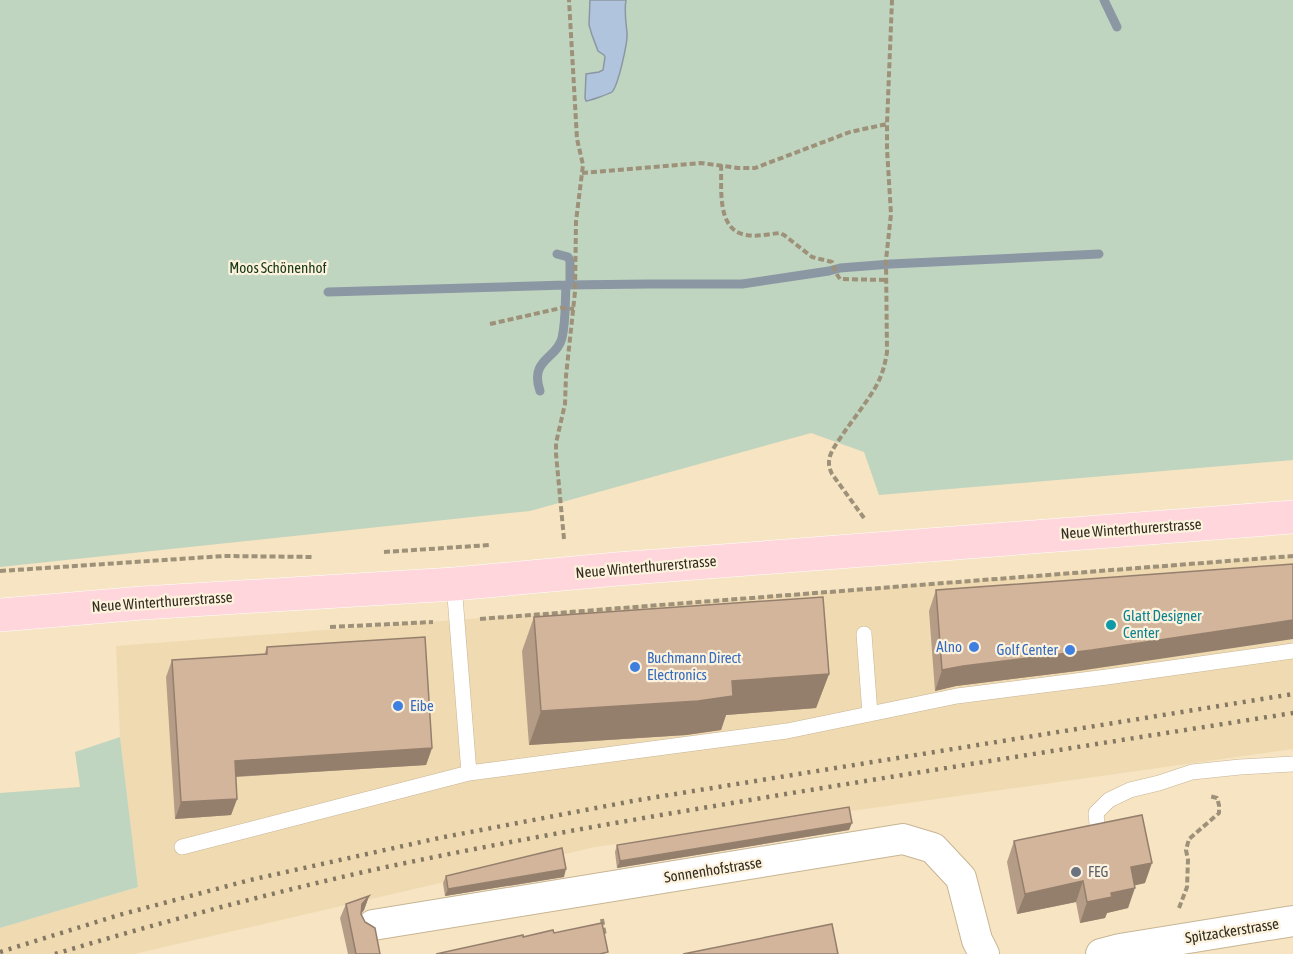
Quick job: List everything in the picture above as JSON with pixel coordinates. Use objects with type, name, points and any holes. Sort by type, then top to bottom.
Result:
[{"type":"main road","name":"Neue Winterthurerstrasse","points":[[0,615],[142,603],[454,584],[884,547],[1293,517]]},
{"type":"street","name":"Sonnenhofstrasse","points":[[373,925],[903,839],[933,848],[961,878],[977,940],[984,954]]},
{"type":"street","name":"Spitzackerstrasse","points":[[1101,954],[1293,921]]},
{"type":"lane","points":[[454,584],[469,773]]},
{"type":"lane","points":[[864,633],[870,714]]},
{"type":"lane","points":[[182,847],[469,773],[787,730],[957,696],[1293,651]]},
{"type":"lane","points":[[1097,824],[1096,813],[1109,800],[1130,790],[1192,772],[1293,764]]},
{"type":"path","points":[[564,539],[556,443],[565,404],[576,281],[576,221],[582,173],[577,139],[569,0]]},
{"type":"path","points":[[884,547],[829,469],[834,448],[874,389],[882,373],[887,352],[886,260],[891,214],[886,149],[892,0]]},
{"type":"path","points":[[582,173],[701,163],[755,168],[850,132],[887,124]]},
{"type":"path","points":[[721,165],[723,211],[725,219],[735,231],[751,236],[784,234],[812,257],[832,262],[840,279],[887,280]]},
{"type":"path","points":[[490,324],[561,308],[574,309]]},
{"type":"path","points":[[326,628],[457,621],[1293,556]]},
{"type":"path","points":[[0,571],[21,569]]},
{"type":"path","points":[[1180,910],[1179,907],[1187,887],[1186,850],[1189,839],[1218,813],[1220,805],[1217,798],[1203,797]]},
{"type":"shaded area","points":[[1293,556],[1293,749],[595,847],[134,954],[0,954],[0,928],[138,887],[120,737],[116,646]]},
{"type":"green space","name":"Moos Schönenhof","points":[[0,0],[1293,0],[1293,460],[879,495],[864,452],[811,433],[530,511],[0,567]]},
{"type":"green space","points":[[120,737],[138,887],[0,928],[0,793],[80,787],[75,752]]},
{"type":"water","points":[[590,0],[626,0],[627,38],[620,73],[612,92],[586,101],[586,74],[603,70],[605,57],[598,51],[589,25]]},
{"type":"building","name":"Glatt Designer Center","points":[[1293,564],[1293,620],[942,670],[936,590]]},
{"type":"building","points":[[823,597],[829,674],[732,681],[733,696],[698,701],[541,711],[534,617]]},
{"type":"building","points":[[425,637],[432,748],[235,761],[237,799],[181,802],[172,660],[267,654],[267,647]]},
{"type":"building","points":[[849,807],[852,823],[620,861],[617,845]]},
{"type":"building","name":"FEG","points":[[1142,815],[1152,863],[1131,867],[1135,888],[1111,893],[1112,897],[1087,902],[1083,881],[1025,894],[1014,841]]},
{"type":"building","points":[[562,848],[566,869],[448,889],[446,876]]},
{"type":"building","points":[[369,896],[362,904],[361,914],[365,922],[375,928],[380,954],[356,954],[346,904]]},
{"type":"building","points":[[602,923],[608,952],[600,954],[436,954],[523,935],[523,937],[553,930],[554,933]]},
{"type":"building","points":[[832,924],[838,954],[683,954]]},
{"type":"waterway","points":[[1104,0],[1117,27]]},
{"type":"waterway","points":[[557,254],[568,257],[570,261],[570,285]]},
{"type":"waterway","points":[[328,292],[566,285],[742,284],[840,268],[1099,254]]},
{"type":"waterway","points":[[540,391],[538,372],[562,338],[566,285]]},
{"type":"railway","points":[[0,952],[119,915],[250,880],[439,838],[638,800],[1293,694]]},
{"type":"railway","points":[[55,954],[172,920],[289,890],[475,849],[798,792],[1293,713]]},
{"type":"place","name":"Glatt Designer Center","points":[[1111,625]]},
{"type":"place","name":"Alno","points":[[974,647]]},
{"type":"place","name":"Golf Center","points":[[1070,650]]},
{"type":"place","name":"Buchmann Direct Electronics","points":[[635,667]]},
{"type":"place","name":"Eibe","points":[[398,706]]},
{"type":"place","name":"FEG","points":[[1076,872]]}]
